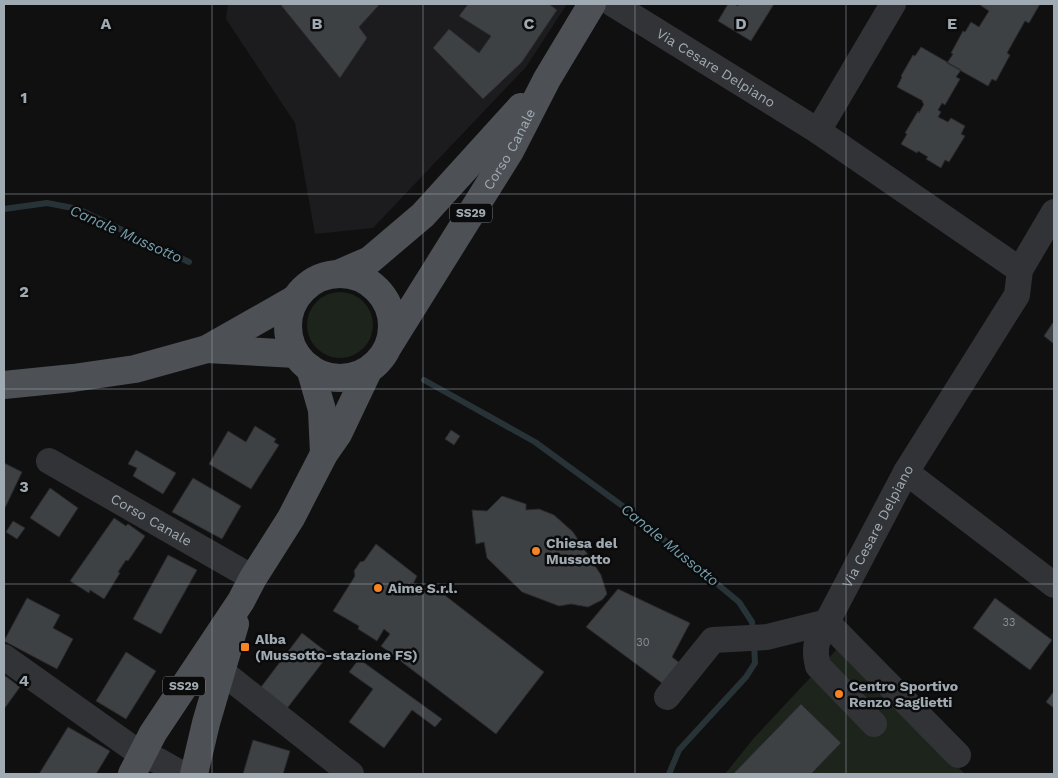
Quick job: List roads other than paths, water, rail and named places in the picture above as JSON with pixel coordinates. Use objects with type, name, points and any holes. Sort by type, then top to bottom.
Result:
[{"type":"main road","name":"Corso Canale","points":[[389,345],[510,151],[547,79],[592,4]]},
{"type":"main road","name":"Corso Canale","points":[[340,273],[370,260],[422,215],[547,79]]},
{"type":"main road","points":[[4,385],[135,369],[207,349],[295,299],[307,286],[322,277],[340,273],[356,276],[372,284],[383,296],[390,311],[392,328],[389,345],[380,360],[368,370],[354,377],[338,378],[323,375],[303,361],[290,341],[288,327],[290,312],[295,299]]},
{"type":"main road","points":[[207,349],[303,361]]},
{"type":"main road","name":"SS29","points":[[303,361],[322,410],[324,454]]},
{"type":"main road","name":"SS29","points":[[137,765],[153,733],[247,590],[291,518],[324,454],[338,434],[368,370]]},
{"type":"main road","name":"SS29","points":[[194,774],[206,723],[247,590]]},
{"type":"street","name":"Via Cesare Delpiano","points":[[613,4],[818,131],[1020,270]]},
{"type":"street","points":[[818,131],[893,4]]},
{"type":"street","name":"Via Cesare Delpiano","points":[[874,724],[818,666],[815,654],[816,642],[906,472],[1017,295],[1020,270],[1054,212]]},
{"type":"street","name":"Corso Canale","points":[[50,461],[247,590]]},
{"type":"street","points":[[906,472],[1054,585]]},
{"type":"street","points":[[667,698],[713,640],[767,637],[826,622],[958,754]]},
{"type":"street","points":[[4,657],[137,765],[159,761],[182,774]]},
{"type":"street","points":[[221,671],[351,774]]},
{"type":"waterway","name":"Canale Mussotto","points":[[4,209],[47,203],[78,209],[189,262]]},
{"type":"waterway","name":"Canale Mussotto","points":[[424,380],[535,442],[628,510],[739,602],[752,622],[753,633]]},
{"type":"waterway","name":"Canale Mussotto","points":[[669,774],[679,750],[746,677],[755,663],[754,643]]},
{"type":"place","name":"Chiesa del Mussotto","points":[[536,551]]},
{"type":"place","name":"Aime S.r.l.","points":[[378,588]]},
{"type":"place","name":"Alba (Mussotto-stazione FS)","points":[[245,647]]},
{"type":"place","name":"Centro Sportivo Renzo Saglietti","points":[[839,694]]}]
